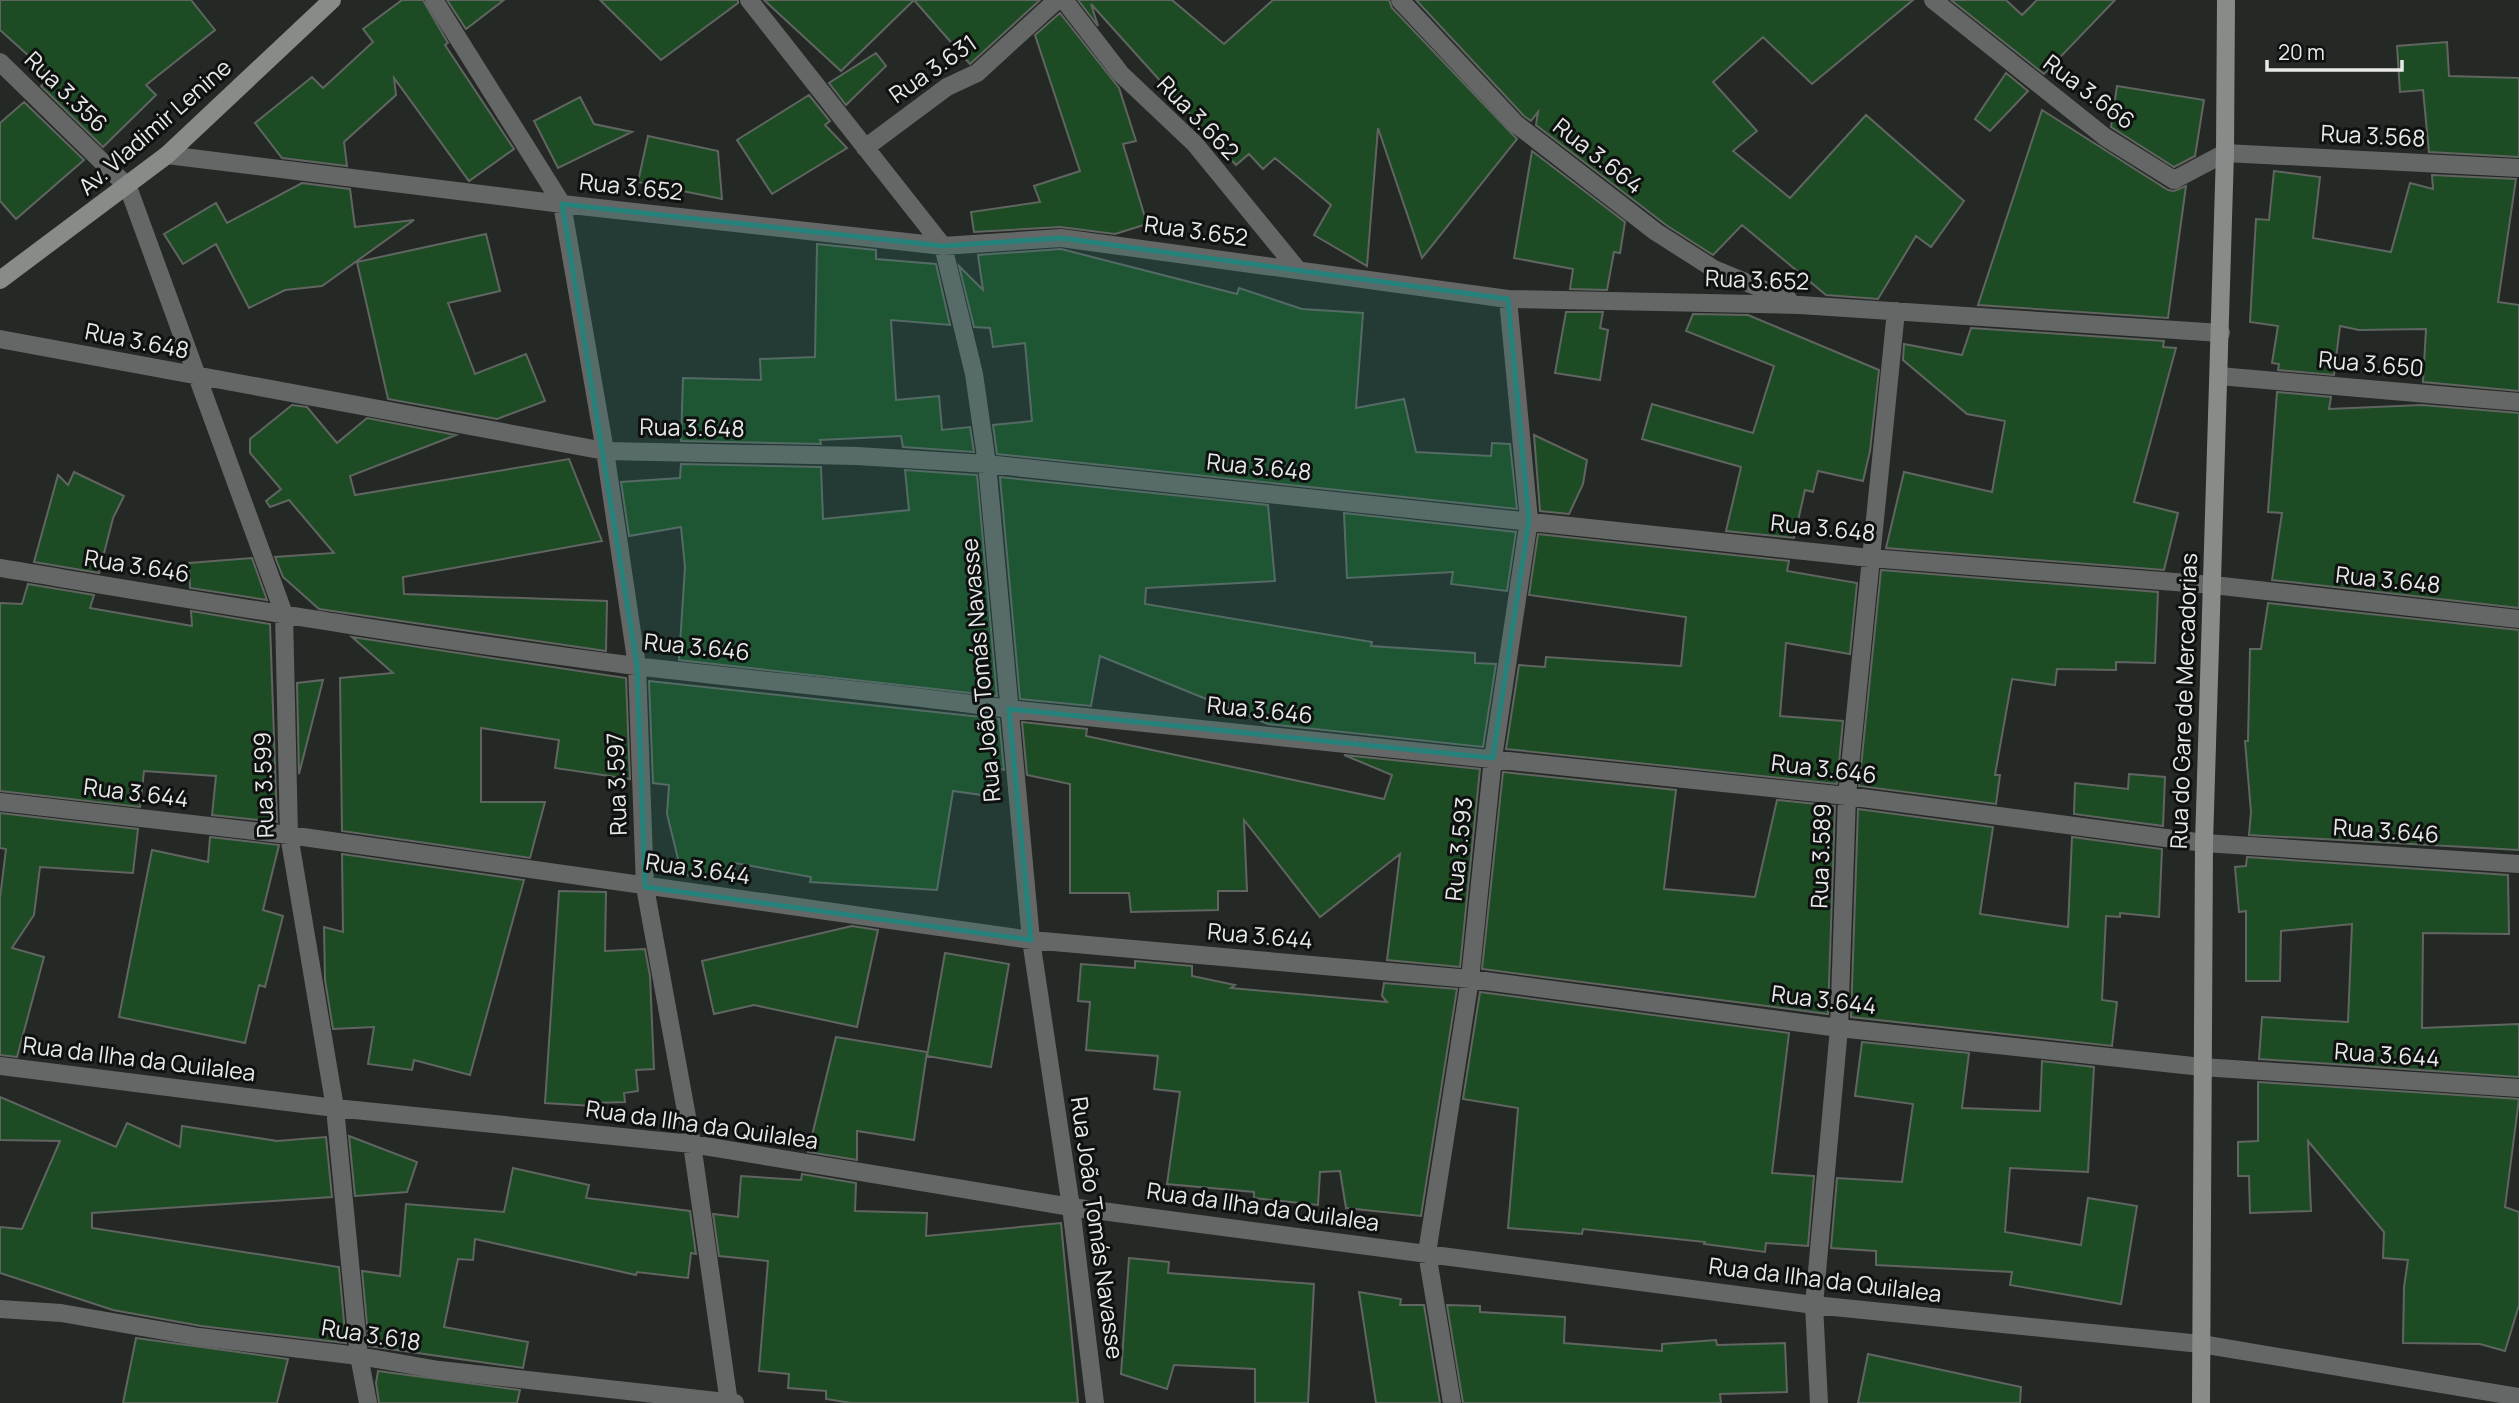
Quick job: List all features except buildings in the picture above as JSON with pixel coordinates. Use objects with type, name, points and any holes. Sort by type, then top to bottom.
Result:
[{"type":"street","name":"Av. Vladimir Lenine","points":[[0,280],[128,187],[167,155],[332,0]]},
{"type":"street","points":[[434,0],[562,204]]},
{"type":"street","name":"Rua João Tomás Navasse","points":[[749,0],[943,246],[974,374],[987,464],[1031,940],[1071,1206],[1095,1403]]},
{"type":"street","name":"Rua 3.631","points":[[865,148],[947,88],[977,73],[1058,0]]},
{"type":"street","name":"Rua 3.662","points":[[1064,0],[1121,74],[1195,144],[1298,270]]},
{"type":"street","name":"Rua 3.664","points":[[1400,0],[1516,124],[1645,224],[1714,269],[1800,305]]},
{"type":"street","name":"Rua 3.666","points":[[1933,0],[2105,137],[2174,180],[2225,153]]},
{"type":"street","name":"Rua do Gare de Mercadorias","points":[[2201,1403],[2204,843],[2221,333],[2225,0]]},
{"type":"street","name":"Rua 3.356","points":[[0,62],[128,187]]},
{"type":"street","name":"Rua 3.568","points":[[2225,153],[2519,167]]},
{"type":"street","name":"Rua 3.652","points":[[167,155],[562,204],[943,246],[1060,238],[1508,299],[1800,305],[2221,333]]},
{"type":"street","name":"Rua 3.599","points":[[128,187],[284,614],[289,835],[335,1108],[359,1356],[368,1403]]},
{"type":"street","name":"Rua 3.597","points":[[562,204],[605,451],[637,666],[645,887],[692,1144],[731,1403]]},
{"type":"street","name":"Rua 3.593","points":[[1452,1403],[1427,1254],[1470,979],[1493,758],[1529,520],[1508,299]]},
{"type":"street","name":"Rua 3.589","points":[[1819,1403],[1814,1305],[1839,1028],[1847,796],[1896,311]]},
{"type":"street","name":"Rua 3.648","points":[[0,339],[605,451],[857,456],[987,464],[1870,558],[2213,585],[2519,619]]},
{"type":"street","name":"Rua 3.650","points":[[2219,376],[2519,402]]},
{"type":"street","name":"Rua 3.646","points":[[0,569],[637,666],[880,691],[1009,709],[1847,796],[2204,843],[2519,864]]},
{"type":"street","name":"Rua 3.644","points":[[0,802],[289,835],[1031,940],[1470,979],[1839,1028],[2202,1067],[2519,1088]]},
{"type":"street","name":"Rua da Ilha da Quilalea","points":[[0,1066],[335,1108],[692,1144],[1071,1206],[1814,1305],[2201,1344],[2519,1396]]},
{"type":"street","name":"Rua 3.618","points":[[0,1309],[61,1313],[199,1337],[359,1356],[439,1370],[731,1403]]},
{"type":"highlighted area","points":[[562,204],[943,246],[1061,238],[1508,299],[1529,520],[1493,758],[1009,709],[1031,940],[645,887],[637,666]]}]
